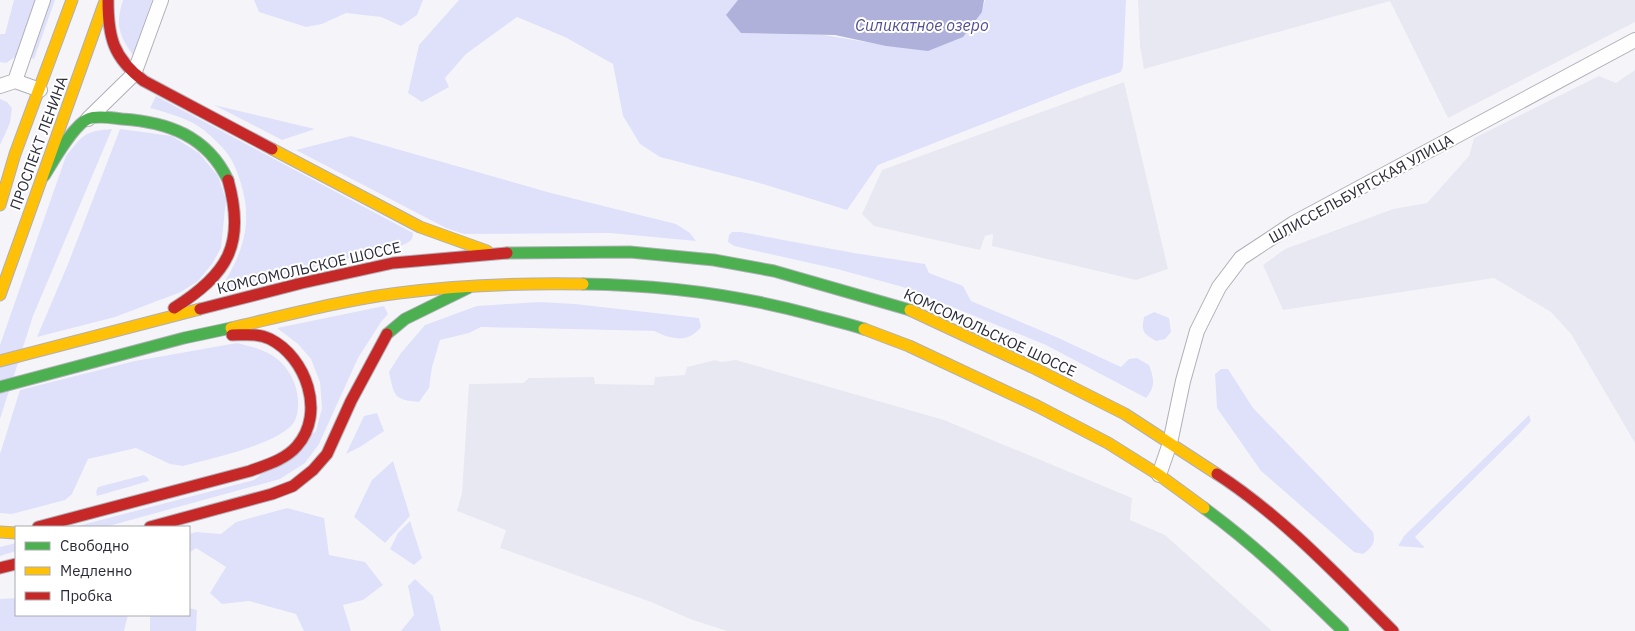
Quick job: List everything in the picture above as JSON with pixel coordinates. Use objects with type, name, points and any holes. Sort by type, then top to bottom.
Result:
[{"type":"main road","name":"ПРОСПЕКТ ЛЕНИНА","points":[[0,205],[16,154],[72,0]]},
{"type":"main road","name":"ПРОСПЕКТ ЛЕНИНА","points":[[0,295],[106,0]]},
{"type":"main road","points":[[106,0],[110,37],[120,59],[134,74],[151,85],[420,227],[492,253]]},
{"type":"main road","points":[[44,176],[74,130],[88,120],[120,118],[171,126],[200,142],[217,158],[228,180],[235,204],[234,232],[230,250],[222,267],[202,290],[152,321]]},
{"type":"main road","points":[[0,168],[16,154]]},
{"type":"main road","name":"КОМСОМОЛЬСКОЕ ШОССЕ","points":[[0,361],[302,282],[392,263],[492,253],[630,252],[714,260],[774,271],[905,308],[1032,367],[1125,414],[1237,487],[1308,546],[1393,631]]},
{"type":"main road","points":[[0,387],[184,338],[399,292],[544,283],[620,284],[708,292],[769,302],[856,326],[909,346],[1037,406],[1108,442],[1159,474],[1239,534],[1279,568],[1343,631]]},
{"type":"main road","points":[[154,526],[272,494],[293,486],[313,470],[327,454],[351,401],[386,336],[405,318],[474,286]]},
{"type":"main road","points":[[42,526],[250,471],[280,460],[299,443],[308,426],[310,406],[308,385],[299,364],[287,350],[271,339],[254,334],[184,338]]},
{"type":"main road","points":[[0,532],[15,533]]},
{"type":"main road","points":[[0,568],[15,564]]},
{"type":"street","points":[[15,81],[43,0]]},
{"type":"street","points":[[88,120],[134,74],[161,0]]},
{"type":"street","name":"ШЛИССЕЛЬБУРГСКАЯ УЛИЦА","points":[[1159,474],[1170,443],[1183,381],[1197,331],[1219,287],[1241,258],[1294,223],[1635,40]]},
{"type":"street","points":[[0,86],[15,81],[40,90]]},
{"type":"shaded area","points":[[14,0],[55,0],[34,59],[29,54],[32,46],[6,63],[0,62],[0,34],[5,34]]},
{"type":"shaded area","points":[[123,0],[152,0],[133,55],[124,42],[120,29],[119,16]]},
{"type":"shaded area","points":[[254,0],[423,0],[417,15],[401,26],[381,17],[346,13],[322,24],[306,27],[259,12]]},
{"type":"shaded area","points":[[459,0],[739,0],[741,33],[824,35],[896,47],[982,12],[985,0],[1126,0],[1123,66],[1121,72],[1080,86],[878,165],[847,210],[756,182],[660,157],[640,144],[623,116],[613,64],[565,37],[517,17],[466,54],[445,78],[449,87],[422,102],[408,93],[419,45]]},
{"type":"shaded area","points":[[1138,0],[1635,0],[1635,22],[1448,118],[1390,1],[1144,69],[1140,47]]},
{"type":"shaded area","points":[[1635,70],[1635,443],[1571,334],[1551,312],[1494,278],[1283,310],[1263,265],[1285,249],[1393,209],[1427,203],[1469,156],[1474,138],[1599,76],[1616,83]]},
{"type":"shaded area","points":[[1124,82],[1168,269],[1136,280],[992,246],[993,234],[985,236],[980,250],[874,226],[862,214],[882,170]]},
{"type":"shaded area","points":[[156,96],[413,233],[411,240],[403,245],[273,277],[216,294],[232,268],[243,242],[246,214],[245,199],[239,179],[234,164],[226,151],[205,131],[182,118],[150,108]]},
{"type":"shaded area","points":[[0,99],[7,102],[12,108],[10,123],[0,145]]},
{"type":"shaded area","points":[[214,105],[315,129],[282,140]]},
{"type":"shaded area","points":[[112,129],[33,316],[0,419],[0,345],[66,156],[85,135],[95,131]]},
{"type":"shaded area","points":[[120,129],[172,136],[199,153],[218,176],[226,200],[221,248],[212,264],[198,281],[181,292],[115,317],[37,337],[68,264]]},
{"type":"shaded area","points":[[351,136],[551,193],[676,224],[690,233],[696,241],[610,233],[464,234],[446,228],[296,150]]},
{"type":"shaded area","points":[[732,232],[925,264],[929,273],[963,286],[971,301],[1121,367],[1129,359],[1137,358],[1149,365],[1153,386],[1146,398],[1046,345],[903,287],[837,269],[734,246],[728,242],[729,235]]},
{"type":"shaded area","points":[[539,302],[575,304],[699,318],[701,327],[691,336],[673,338],[654,331],[481,327],[469,333],[440,340],[432,367],[429,388],[419,402],[404,400],[396,395],[389,372],[401,353],[425,325],[477,306]]},
{"type":"shaded area","points":[[384,306],[388,314],[358,358],[319,444],[305,463],[280,479],[109,526],[78,526],[254,480],[316,431],[322,408],[320,382],[311,359],[298,344],[277,328]]},
{"type":"shaded area","points":[[1154,312],[1169,318],[1171,332],[1165,339],[1156,341],[1144,332],[1144,317]]},
{"type":"shaded area","points":[[237,343],[264,351],[278,359],[294,382],[298,411],[294,422],[282,433],[256,445],[183,466],[170,464],[136,448],[88,459],[72,494],[65,500],[12,514],[0,513],[0,454],[20,390],[135,361]]},
{"type":"shaded area","points":[[715,360],[722,362],[736,360],[944,420],[1132,498],[1130,520],[1165,535],[1272,631],[727,631],[500,548],[506,530],[457,511],[462,493],[469,384],[523,383],[529,378],[594,377],[595,384],[654,385],[655,377],[685,375],[687,367]]},
{"type":"shaded area","points":[[1221,369],[1228,369],[1253,408],[1373,532],[1374,539],[1372,544],[1363,554],[1354,552],[1261,471],[1217,408],[1215,374]]},
{"type":"shaded area","points":[[377,413],[384,431],[346,454],[364,416]]},
{"type":"shaded area","points":[[1529,415],[1531,421],[1520,433],[1415,537],[1425,548],[1398,546],[1404,536]]},
{"type":"shaded area","points":[[393,461],[410,516],[385,543],[354,517],[372,480]]},
{"type":"shaded area","points":[[144,475],[149,481],[97,496],[98,487]]},
{"type":"shaded area","points":[[287,508],[324,518],[329,555],[365,562],[383,585],[363,600],[343,605],[351,631],[304,631],[296,614],[249,601],[222,604],[210,593],[226,567],[196,548],[190,552],[190,534],[196,532],[221,534],[236,522]]},
{"type":"shaded area","points":[[410,521],[422,558],[414,565],[390,549],[398,533]]},
{"type":"shaded area","points":[[15,543],[15,551],[0,556],[0,547]]},
{"type":"shaded area","points":[[415,579],[433,596],[441,631],[401,631],[414,615],[408,586]]},
{"type":"shaded area","points":[[15,598],[15,616],[128,616],[124,631],[0,631],[0,599]]},
{"type":"shaded area","points":[[190,608],[197,610],[196,631],[150,631],[150,616],[190,616]]},
{"type":"water","name":"Силикатное озеро","points":[[738,0],[984,0],[982,12],[963,37],[928,51],[886,46],[835,35],[741,33],[726,15]]},
{"type":"traffic: fast","points":[[44,176],[76,128],[88,119],[100,117],[155,124],[184,134],[209,152],[228,180]]},
{"type":"traffic: fast","points":[[507,253],[630,252],[714,260],[774,271],[910,310]]},
{"type":"traffic: fast","points":[[583,284],[640,286],[725,296],[781,307],[864,329]]},
{"type":"traffic: fast","points":[[387,334],[405,319],[468,288]]},
{"type":"traffic: fast","points":[[0,387],[184,338],[231,328]]},
{"type":"traffic: fast","points":[[1204,508],[1259,552],[1343,631]]},
{"type":"traffic: slow","points":[[0,205],[15,154],[72,0]]},
{"type":"traffic: slow","points":[[0,295],[104,4]]},
{"type":"traffic: slow","points":[[272,149],[420,227],[487,251]]},
{"type":"traffic: slow","points":[[231,328],[336,304],[399,293],[491,285],[583,284]]},
{"type":"traffic: slow","points":[[0,361],[200,309]]},
{"type":"traffic: slow","points":[[910,310],[1032,367],[1125,414],[1217,474]]},
{"type":"traffic: slow","points":[[864,329],[909,346],[1037,406],[1108,443],[1159,475],[1204,508]]},
{"type":"traffic: slow","points":[[0,532],[15,533]]},
{"type":"traffic: jam","points":[[108,0],[111,36],[114,46],[125,64],[144,81],[272,149]]},
{"type":"traffic: jam","points":[[174,308],[208,283],[220,269],[228,255],[233,240],[235,222],[228,180]]},
{"type":"traffic: jam","points":[[200,309],[302,283],[393,263],[507,253]]},
{"type":"traffic: jam","points":[[154,526],[272,494],[293,486],[313,470],[327,454],[351,401],[387,334]]},
{"type":"traffic: jam","points":[[42,526],[250,471],[275,462],[297,446],[306,433],[310,418],[311,402],[302,372],[283,347],[270,339],[256,335],[232,335]]},
{"type":"traffic: jam","points":[[1217,474],[1265,509],[1287,528],[1331,568],[1393,631]]},
{"type":"traffic: jam","points":[[0,568],[15,564]]}]
